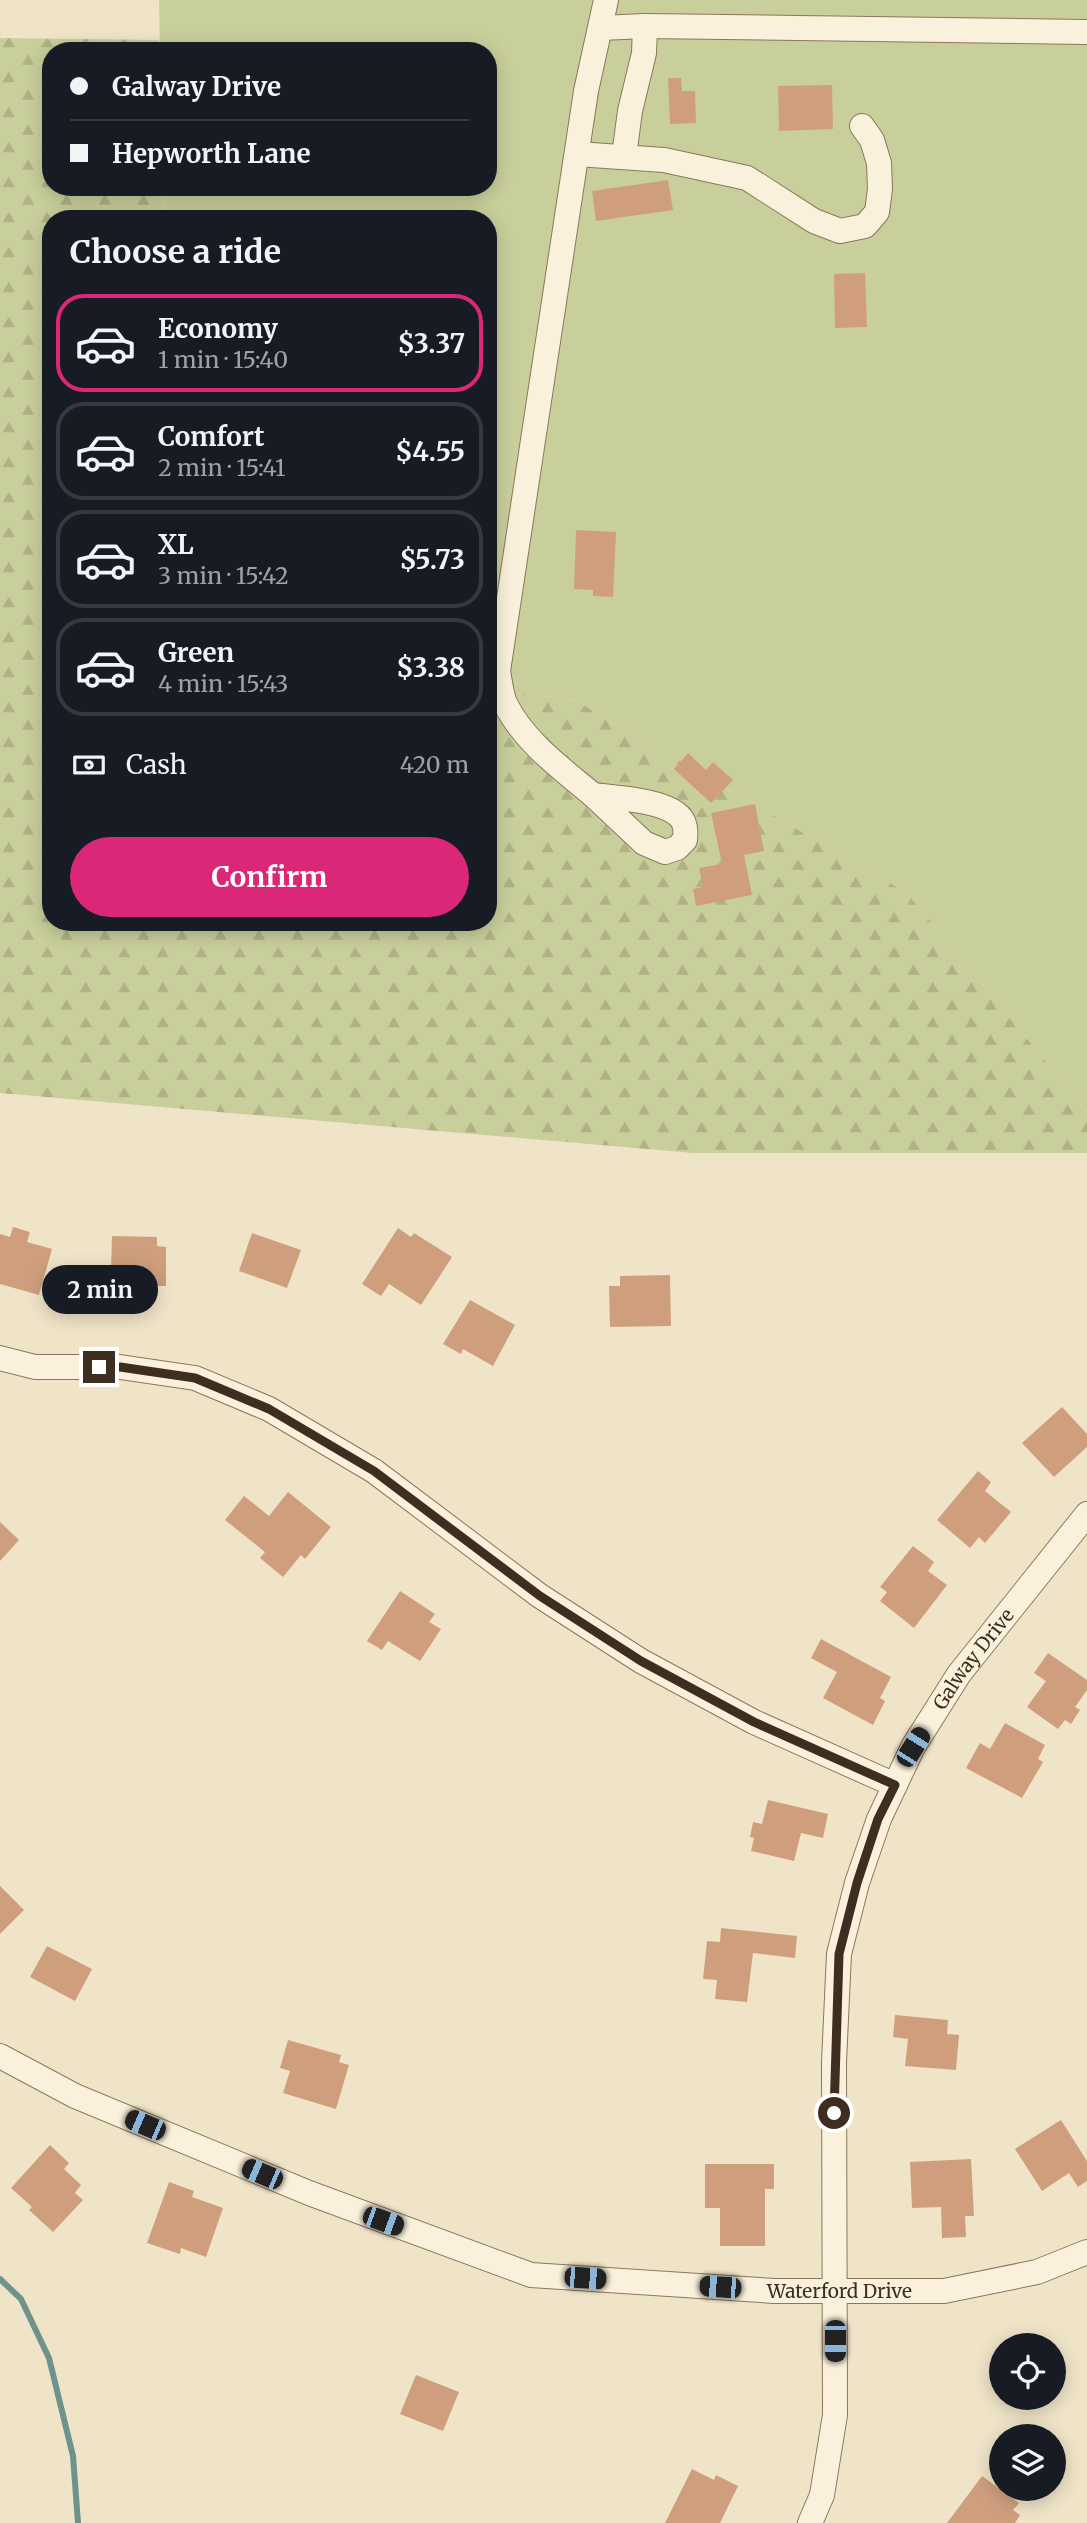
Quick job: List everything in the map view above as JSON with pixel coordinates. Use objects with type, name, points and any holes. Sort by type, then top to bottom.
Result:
[{"type":"street","points":[[593,795],[548,756],[512,716],[505,702],[498,671],[586,91],[606,0]]},
{"type":"street","points":[[601,28],[645,26],[1087,32]]},
{"type":"street","points":[[624,156],[629,111],[644,53],[645,26]]},
{"type":"street","points":[[577,154],[664,160],[747,178],[814,220],[840,232],[864,226],[877,212],[879,163],[872,140],[862,126]]},
{"type":"street","points":[[0,1357],[35,1367],[120,1367],[195,1378],[269,1409],[374,1471],[540,1596],[641,1661],[754,1722],[895,1785]]},
{"type":"street","name":"Galway Drive","points":[[810,2523],[822,2495],[835,2415],[834,2062],[839,1954],[857,1883],[878,1819],[913,1747],[959,1674],[1087,1514]]},
{"type":"street","name":"Waterford Drive","points":[[0,2056],[75,2096],[297,2188],[531,2275],[774,2291],[944,2291],[1037,2272],[1087,2252]]},
{"type":"green space","points":[[159,0],[1087,0],[1087,1112],[907,893],[575,700],[497,691],[497,210],[165,210],[164,196],[497,196],[497,42],[160,42]]},
{"type":"green space","points":[[0,38],[159,40],[42,42],[42,196],[164,196],[165,210],[42,210],[42,931],[497,931],[497,691],[575,700],[907,893],[1087,1112],[1087,1153],[693,1153],[0,1093]]},
{"type":"building","points":[[668,78],[681,78],[682,91],[695,91],[696,123],[670,124]]},
{"type":"building","points":[[832,85],[833,129],[779,131],[778,86]]},
{"type":"building","points":[[668,180],[673,210],[596,221],[592,191]]},
{"type":"building","points":[[865,273],[867,327],[835,328],[834,274]]},
{"type":"building","points":[[576,530],[616,532],[613,597],[593,596],[593,590],[574,589]]},
{"type":"building","points":[[688,753],[706,770],[713,762],[733,780],[711,803],[674,769]]},
{"type":"building","points":[[755,804],[764,851],[744,855],[752,895],[696,906],[693,889],[703,887],[699,868],[722,864],[711,813]]},
{"type":"building","points":[[13,1227],[30,1232],[27,1242],[52,1249],[39,1295],[0,1284],[0,1234],[10,1237]]},
{"type":"building","points":[[398,1228],[411,1237],[414,1233],[452,1257],[421,1305],[389,1284],[381,1296],[362,1284]]},
{"type":"building","points":[[252,1233],[301,1250],[287,1288],[239,1271]]},
{"type":"building","points":[[112,1236],[157,1237],[157,1246],[166,1247],[166,1286],[153,1286],[152,1293],[133,1292],[133,1307],[110,1307]]},
{"type":"building","points":[[670,1275],[671,1326],[610,1327],[609,1286],[620,1286],[620,1276]]},
{"type":"building","points":[[470,1300],[515,1325],[493,1366],[463,1349],[461,1354],[443,1344]]},
{"type":"building","points":[[1062,1407],[1087,1434],[1087,1447],[1054,1477],[1022,1443]]},
{"type":"building","points":[[978,1471],[991,1482],[985,1491],[1011,1512],[985,1543],[979,1537],[970,1548],[937,1520]]},
{"type":"building","points":[[288,1492],[331,1527],[305,1559],[301,1555],[283,1577],[260,1558],[265,1552],[225,1520],[244,1496],[269,1516]]},
{"type":"building","points":[[0,1522],[19,1540],[0,1561]]},
{"type":"building","points":[[913,1546],[934,1562],[928,1571],[947,1585],[914,1628],[880,1601],[887,1592],[880,1587]]},
{"type":"building","points":[[400,1591],[435,1614],[429,1622],[441,1629],[420,1661],[388,1641],[382,1650],[367,1641]]},
{"type":"building","points":[[821,1639],[891,1677],[880,1698],[885,1701],[873,1725],[823,1698],[837,1672],[811,1658]]},
{"type":"building","points":[[1048,1653],[1087,1680],[1087,1690],[1075,1707],[1080,1710],[1071,1724],[1065,1720],[1058,1729],[1027,1707],[1046,1681],[1034,1673]]},
{"type":"building","points":[[1005,1723],[1045,1745],[1038,1759],[1043,1762],[1022,1798],[966,1768],[980,1743],[990,1749]]},
{"type":"building","points":[[768,1800],[828,1814],[823,1838],[801,1833],[794,1861],[751,1851],[753,1822],[762,1824]]},
{"type":"building","points":[[0,1886],[24,1910],[0,1934]]},
{"type":"building","points":[[721,1928],[797,1936],[795,1958],[753,1953],[747,2002],[715,1999],[717,1980],[703,1979],[707,1941],[720,1942]]},
{"type":"building","points":[[47,1946],[92,1969],[75,2001],[30,1977]]},
{"type":"building","points":[[895,2015],[948,2020],[947,2034],[959,2035],[956,2070],[905,2066],[908,2039],[893,2037]]},
{"type":"building","points":[[288,2040],[341,2055],[339,2062],[349,2065],[336,2109],[283,2093],[290,2071],[280,2068]]},
{"type":"building","points":[[1061,2120],[1087,2161],[1087,2181],[1078,2187],[1069,2173],[1042,2191],[1015,2149]]},
{"type":"building","points":[[50,2145],[69,2163],[64,2169],[81,2185],[75,2193],[83,2200],[53,2232],[29,2210],[32,2207],[11,2188]]},
{"type":"building","points":[[971,2159],[974,2216],[965,2216],[966,2237],[942,2238],[941,2207],[912,2208],[910,2162]]},
{"type":"building","points":[[705,2164],[774,2164],[774,2189],[765,2189],[765,2246],[720,2246],[720,2208],[705,2208]]},
{"type":"building","points":[[169,2182],[194,2191],[192,2197],[223,2208],[206,2257],[181,2248],[180,2254],[147,2243]]},
{"type":"building","points":[[416,2375],[459,2392],[443,2431],[400,2414]]},
{"type":"building","points":[[692,2469],[714,2480],[716,2475],[738,2486],[720,2523],[665,2523]]},
{"type":"building","points":[[982,2476],[989,2481],[989,2501],[1019,2503],[1013,2510],[1020,2515],[1015,2523],[947,2523]]},
{"type":"waterway","points":[[0,2279],[21,2299],[49,2358],[73,2456],[78,2523]]},
{"type":"route","points":[[99,1367],[120,1367],[195,1378],[269,1409],[374,1471],[540,1596],[641,1661],[754,1722],[895,1785],[878,1819],[857,1883],[839,1954],[834,2113]]}]
